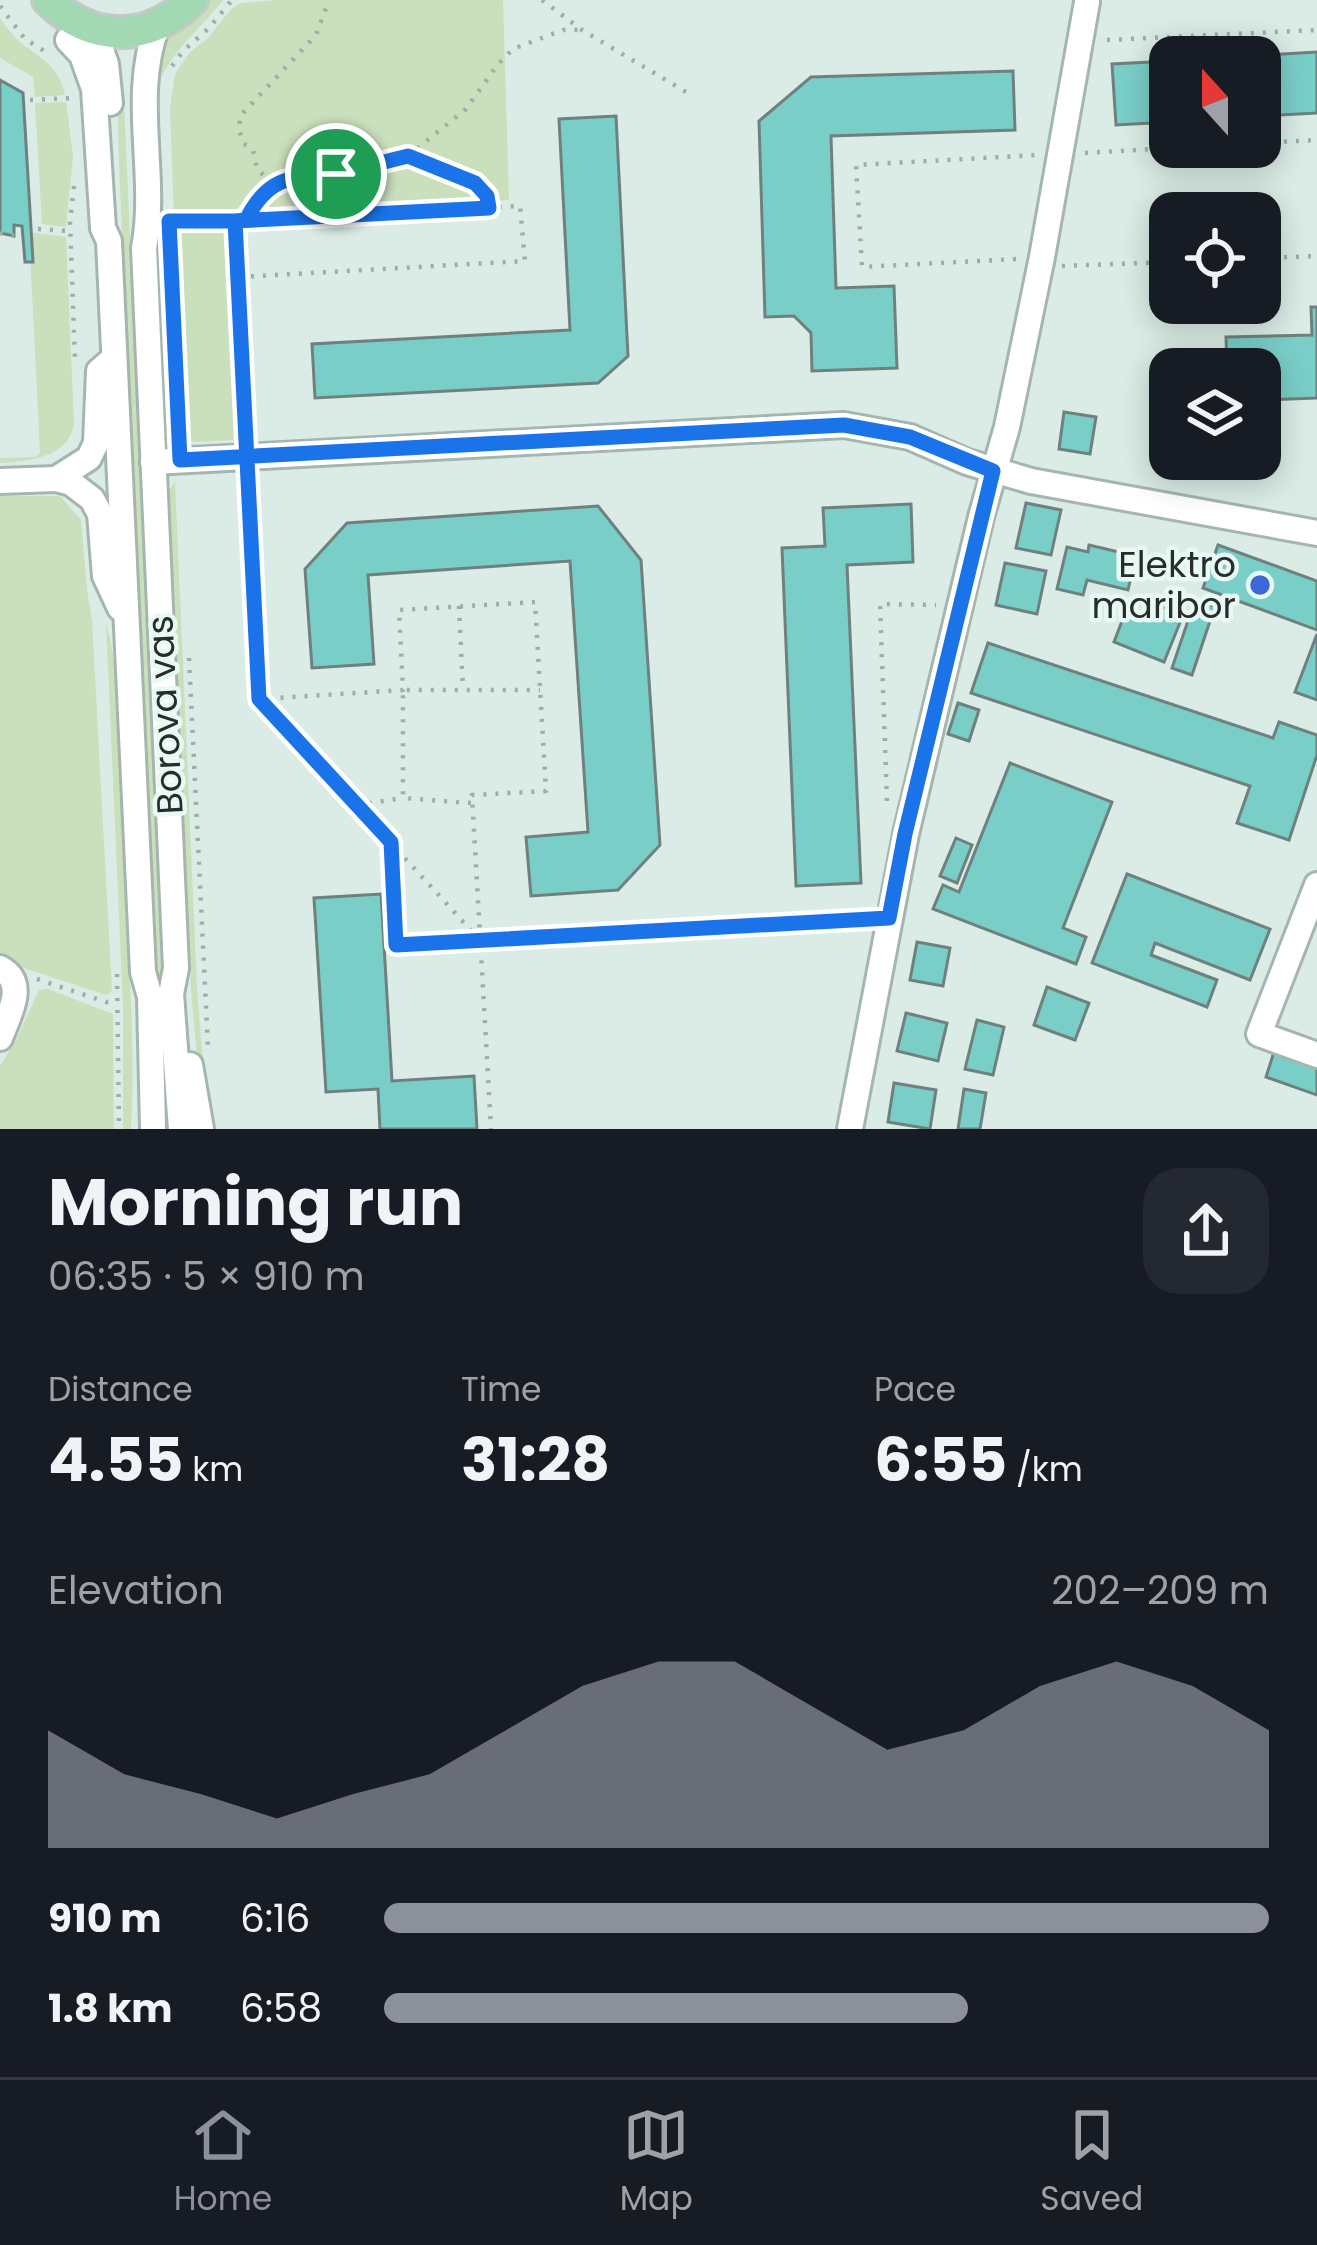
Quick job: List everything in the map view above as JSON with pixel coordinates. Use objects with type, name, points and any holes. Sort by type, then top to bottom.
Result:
[{"type":"main road","points":[[25,0],[38,16],[81,35],[174,16],[192,0]]},
{"type":"main road","points":[[48,0],[81,35]]},
{"type":"street","points":[[850,1129],[905,834],[1007,427],[1028,263],[1060,154],[1087,2]]},
{"type":"street","name":"Borova vas","points":[[151,19],[130,89],[136,225],[144,248],[176,968]]},
{"type":"street","name":"Borova vas","points":[[81,35],[82,55],[94,89],[103,228],[109,241],[142,972]]},
{"type":"street","name":"Borova vas","points":[[56,479],[89,458],[96,443],[99,371],[115,358]]},
{"type":"street","points":[[153,462],[844,425],[910,437],[993,471],[1053,485],[1317,533]]},
{"type":"street","name":"Borova vas","points":[[56,479],[71,483],[92,499],[100,514],[105,577],[126,621]]},
{"type":"street","points":[[0,481],[56,479]]},
{"type":"street","points":[[1317,885],[1259,1034],[1317,1055]]},
{"type":"street","points":[[176,968],[171,994],[181,1129]]},
{"type":"street","points":[[176,968],[201,1129]]},
{"type":"street","points":[[0,1038],[13,1005],[15,982],[4,970]]},
{"type":"street","points":[[137,1129],[137,995],[142,972]]},
{"type":"street","points":[[142,972],[150,997],[153,1129]]},
{"type":"path","points":[[169,70],[232,0]]},
{"type":"path","points":[[272,183],[257,169],[253,150],[243,143],[240,116],[316,35],[329,0]]},
{"type":"path","points":[[542,0],[582,30],[691,95]]},
{"type":"path","points":[[246,220],[272,183],[336,174],[408,156],[466,109],[512,49],[563,30],[582,30]]},
{"type":"path","points":[[1089,40],[1317,31]]},
{"type":"path","points":[[30,100],[72,98]]},
{"type":"path","points":[[1281,142],[1317,140]]},
{"type":"path","points":[[1149,149],[856,165],[862,267],[1149,262]]},
{"type":"path","points":[[408,156],[475,183],[487,196],[489,208]]},
{"type":"path","points":[[169,221],[520,206],[525,261],[238,277]]},
{"type":"path","points":[[235,221],[259,699],[480,940]]},
{"type":"path","points":[[38,229],[70,231]]},
{"type":"path","points":[[0,233],[14,236]]},
{"type":"path","points":[[1281,257],[1317,256]]},
{"type":"path","points":[[404,798],[399,610],[535,602],[546,791],[472,796],[491,1129]]},
{"type":"path","points":[[905,834],[887,820],[880,604],[958,608]]},
{"type":"path","points":[[459,606],[463,690]]},
{"type":"path","points":[[189,655],[208,1061]]},
{"type":"path","points":[[259,699],[404,690],[540,691]]},
{"type":"path","points":[[357,805],[404,798],[473,803]]},
{"type":"path","points":[[391,842],[396,945],[889,918]]},
{"type":"path","points":[[4,970],[106,1002],[118,1001]]},
{"type":"green space","points":[[207,0],[223,0],[162,76],[154,76],[163,42]]},
{"type":"green space","points":[[277,0],[503,0],[509,200],[174,216],[170,107],[175,74],[232,8]]},
{"type":"green space","points":[[0,18],[54,70],[65,95],[35,97],[33,77],[0,58]]},
{"type":"green space","points":[[153,101],[159,102],[173,435],[164,405]]},
{"type":"green space","points":[[66,102],[73,157],[66,227],[42,224],[35,103]]},
{"type":"green space","points":[[124,103],[170,1129],[163,1129],[120,188],[117,104]]},
{"type":"green space","points":[[219,225],[228,234],[236,433],[233,440],[194,442],[185,433],[174,226]]},
{"type":"green space","points":[[29,232],[66,237],[74,424],[71,435],[56,451],[0,463],[0,458],[40,453]]},
{"type":"green space","points":[[175,481],[197,988],[206,1103],[214,1129],[207,1129],[201,1104],[191,988],[167,495]]},
{"type":"green space","points":[[0,496],[60,496],[81,520],[92,621],[112,991],[106,995],[0,956]]},
{"type":"green space","points":[[106,623],[121,737],[132,1026],[131,1129],[123,1129],[123,1005]]},
{"type":"green space","points":[[48,989],[113,1014],[114,1129],[0,1129],[0,1066],[39,990]]},
{"type":"building","points":[[1317,52],[1317,113],[1281,115],[1281,54]]},
{"type":"building","points":[[1149,62],[1149,123],[1116,125],[1112,64]]},
{"type":"building","points":[[1013,71],[1015,130],[831,136],[836,288],[894,286],[897,368],[812,371],[811,333],[794,316],[765,317],[759,121],[811,77]]},
{"type":"building","points":[[0,80],[23,93],[33,262],[25,262],[22,226],[14,225],[14,236],[0,233]]},
{"type":"building","points":[[616,116],[628,356],[598,383],[315,398],[312,344],[570,330],[559,119]]},
{"type":"building","points":[[1311,307],[1317,307],[1317,398],[1281,399],[1281,348],[1226,348],[1226,337],[1312,335]]},
{"type":"building","points":[[1064,412],[1096,417],[1090,454],[1059,449]]},
{"type":"building","points":[[1026,503],[1061,510],[1051,555],[1016,548]]},
{"type":"building","points":[[911,504],[913,562],[847,565],[861,883],[796,886],[782,548],[825,546],[823,508]]},
{"type":"building","points":[[598,506],[641,560],[660,845],[618,890],[531,896],[526,837],[588,832],[570,561],[368,575],[374,664],[312,668],[305,569],[347,523]]},
{"type":"building","points":[[1089,545],[1136,556],[1128,590],[1087,580],[1083,595],[1057,589],[1067,547],[1088,552]]},
{"type":"building","name":"Elektro maribor","points":[[1218,545],[1317,581],[1317,630],[1203,588]]},
{"type":"building","points":[[1005,563],[1046,571],[1037,614],[996,605]]},
{"type":"building","points":[[1195,600],[1215,606],[1192,675],[1172,668]]},
{"type":"building","points":[[1153,603],[1183,615],[1164,662],[1114,642],[1127,608],[1147,617]]},
{"type":"building","name":"Elektro maribor","points":[[1317,634],[1317,700],[1295,692]]},
{"type":"building","points":[[988,643],[1273,738],[1279,722],[1317,735],[1317,755],[1289,840],[1237,823],[1250,786],[971,693]]},
{"type":"building","points":[[958,703],[979,710],[969,741],[948,734]]},
{"type":"building","points":[[1010,763],[1112,802],[1063,928],[1086,937],[1076,964],[933,909],[943,885],[959,892]]},
{"type":"building","points":[[956,838],[972,845],[957,883],[940,876]]},
{"type":"building","points":[[1127,874],[1270,929],[1250,980],[1155,943],[1151,955],[1217,980],[1207,1007],[1092,963]]},
{"type":"building","points":[[381,894],[392,1081],[474,1076],[477,1129],[380,1129],[378,1089],[326,1092],[314,898]]},
{"type":"building","points":[[917,942],[950,948],[943,986],[910,980]]},
{"type":"building","points":[[1047,987],[1089,1003],[1075,1040],[1034,1025]]},
{"type":"building","points":[[906,1013],[947,1023],[938,1061],[897,1051]]},
{"type":"building","points":[[977,1020],[1004,1027],[993,1075],[965,1069]]},
{"type":"building","points":[[1274,1052],[1317,1068],[1317,1095],[1266,1077]]},
{"type":"building","points":[[894,1083],[936,1090],[930,1129],[888,1122]]},
{"type":"building","points":[[964,1089],[986,1093],[980,1129],[958,1129]]},
{"type":"place","name":"Elektro maribor","points":[[1260,585]]},
{"type":"route","points":[[336,174],[272,183],[246,220],[235,221],[245,457],[259,699],[391,842],[396,945],[889,918],[993,471],[910,437],[844,425],[245,457],[180,460],[169,221],[235,221],[489,208],[487,196],[475,183],[408,156],[336,174]]}]
